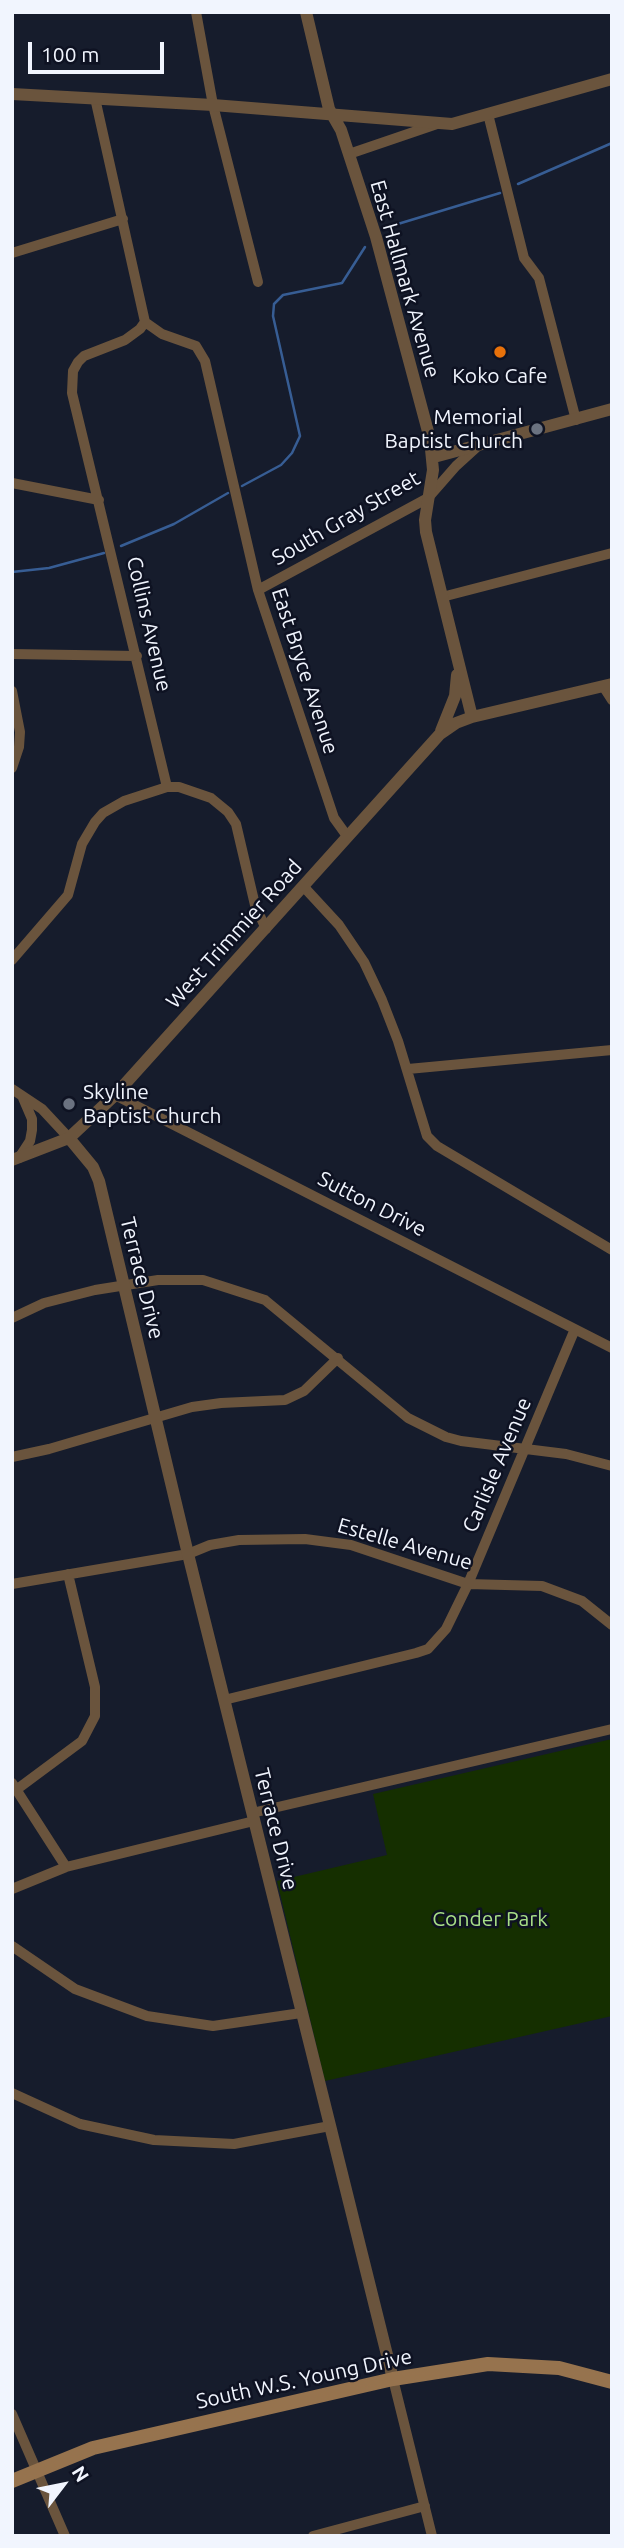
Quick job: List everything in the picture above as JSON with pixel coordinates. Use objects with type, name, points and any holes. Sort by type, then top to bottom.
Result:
[{"type":"main road","name":"South W.S. Young Drive","points":[[12,2481],[93,2448],[393,2379],[488,2364],[559,2368],[612,2382]]},
{"type":"street","points":[[196,12],[213,106],[258,282]]},
{"type":"street","name":"East Hallmark Avenue","points":[[306,12],[329,109],[349,154],[376,237],[434,457]]},
{"type":"street","points":[[12,94],[452,124],[612,79]]},
{"type":"street","points":[[95,99],[145,321]]},
{"type":"street","points":[[488,114],[524,258],[539,278],[576,420]]},
{"type":"street","points":[[349,154],[441,122]]},
{"type":"street","points":[[12,253],[123,219]]},
{"type":"street","name":"Collins Avenue","points":[[145,321],[140,329],[125,340],[84,356],[74,371],[72,393],[167,787]]},
{"type":"street","name":"East Bryce Avenue","points":[[145,321],[162,334],[196,346],[205,361],[258,590],[334,817],[347,836]]},
{"type":"street","name":"South Gray Street","points":[[434,457],[612,409]]},
{"type":"street","name":"South Gray Street","points":[[258,590],[428,498],[478,446]]},
{"type":"street","points":[[434,457],[425,520],[426,532],[472,717]]},
{"type":"street","points":[[12,483],[99,500]]},
{"type":"street","points":[[442,597],[612,553]]},
{"type":"street","points":[[12,653],[136,656]]},
{"type":"street","points":[[440,734],[456,696],[457,657]]},
{"type":"street","points":[[607,685],[612,700]]},
{"type":"street","name":"West Trimmier Road","points":[[16,1159],[69,1138],[116,1095],[440,734],[456,723],[472,717],[607,685]]},
{"type":"street","points":[[12,691],[20,732],[19,747],[12,768]]},
{"type":"street","points":[[12,960],[57,911],[68,895],[82,844],[103,813],[124,801],[167,787],[211,798],[228,812],[236,824],[255,905],[266,929]]},
{"type":"street","points":[[303,886],[339,925],[362,960],[382,1000],[408,1069],[427,1136],[437,1146],[612,1250]]},
{"type":"street","points":[[408,1069],[612,1050]]},
{"type":"street","points":[[12,1089],[42,1109],[69,1138]]},
{"type":"street","name":"Sutton Drive","points":[[116,1095],[612,1348]]},
{"type":"street","points":[[16,1159],[30,1141],[32,1130],[32,1119],[22,1098]]},
{"type":"street","name":"Terrace Drive","points":[[69,1138],[93,1167],[99,1181],[188,1554],[432,2536]]},
{"type":"street","points":[[12,1318],[44,1303],[125,1284],[183,1278],[203,1280],[265,1300],[408,1418],[425,1427],[461,1441],[589,1458],[612,1466]]},
{"type":"street","name":"Carlisle Avenue","points":[[224,1699],[428,1648],[446,1629],[468,1584],[575,1329]]},
{"type":"street","points":[[12,1457],[49,1450],[156,1416],[221,1403],[285,1400],[312,1385],[338,1358]]},
{"type":"street","name":"Estelle Avenue","points":[[12,1584],[188,1554],[210,1545],[239,1540],[305,1539],[351,1545],[468,1584],[542,1586],[582,1601],[612,1625]]},
{"type":"street","points":[[66,1867],[14,1786],[82,1741],[95,1716],[95,1686],[68,1574]]},
{"type":"street","points":[[12,1889],[66,1867],[253,1817],[612,1729]]},
{"type":"street","points":[[12,1946],[75,1989],[147,2016],[213,2026],[301,2013]]},
{"type":"street","points":[[12,2093],[80,2124],[154,2140],[234,2144],[330,2126]]},
{"type":"street","points":[[12,2414],[65,2536]]},
{"type":"street","points":[[313,2536],[425,2506]]},
{"type":"green space","name":"Conder Park","points":[[612,1739],[612,2016],[325,2081],[277,1881],[387,1855],[373,1794]]},
{"type":"waterway","points":[[518,184],[612,143]]},
{"type":"waterway","points":[[388,227],[500,193]]},
{"type":"waterway","points":[[242,486],[281,465],[292,453],[300,436],[273,316],[274,304],[283,295],[342,283],[365,247]]},
{"type":"waterway","points":[[121,546],[174,524],[228,493]]},
{"type":"waterway","points":[[12,572],[49,568],[104,553]]},
{"type":"place","name":"Koko Cafe","points":[[500,352]]},
{"type":"place","name":"Memorial Baptist Church","points":[[537,429]]},
{"type":"place","name":"Skyline Baptist Church","points":[[69,1104]]}]
